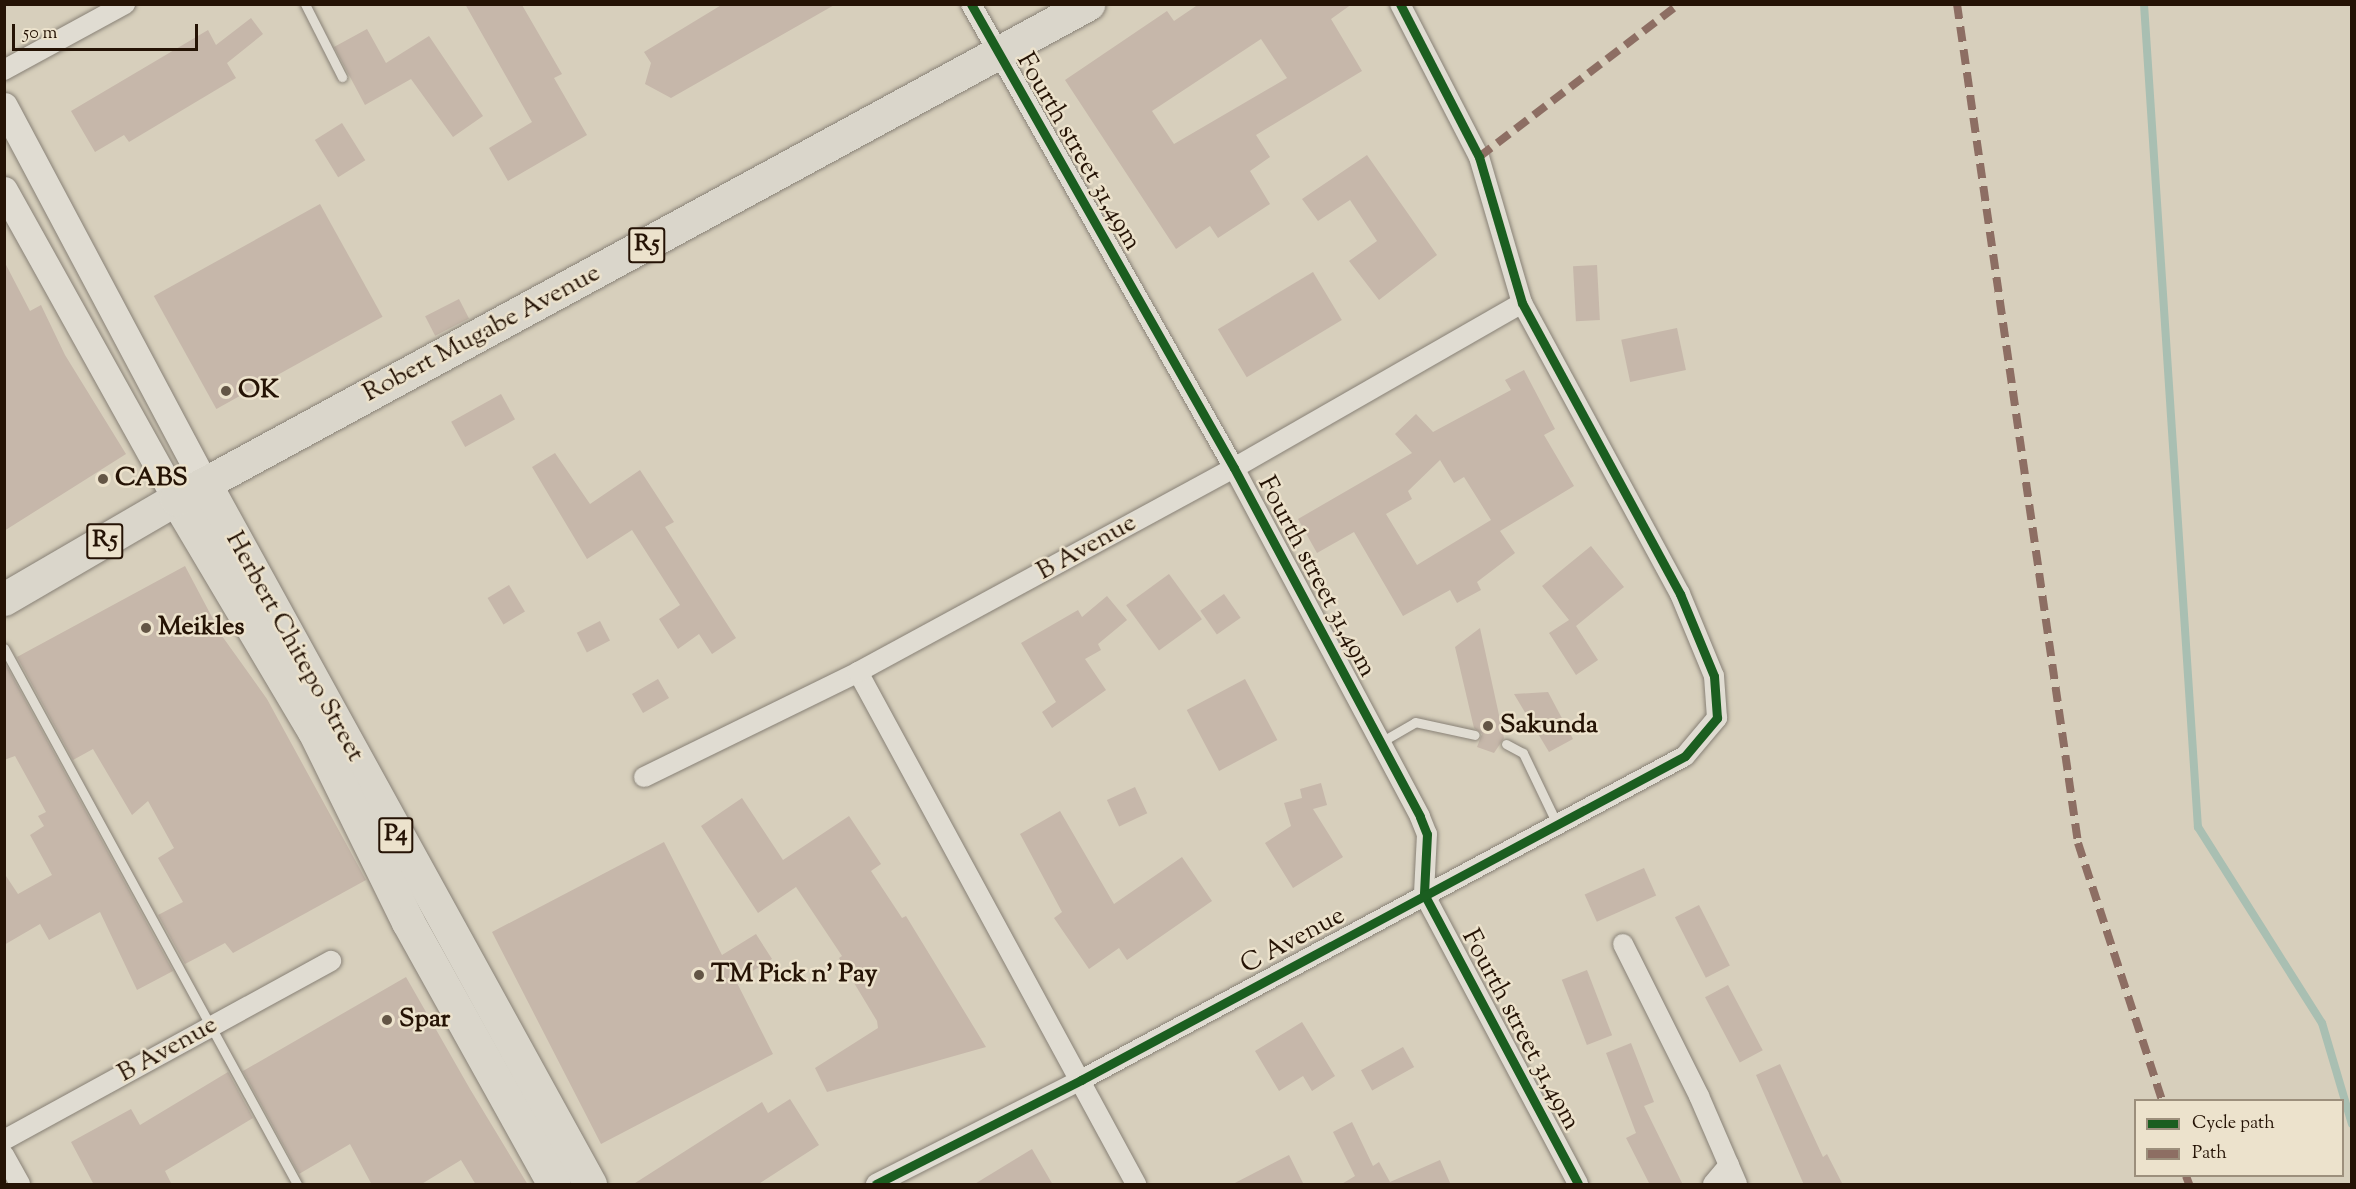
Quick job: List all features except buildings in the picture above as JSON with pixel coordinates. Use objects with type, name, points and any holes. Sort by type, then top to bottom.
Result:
[{"type":"highway","name":"Robert Mugabe Avenue","points":[[4,599],[176,499],[998,55],[1088,4]]},
{"type":"highway","name":"Herbert Chitepo Street","points":[[206,484],[590,1185]]},
{"type":"highway","name":"Herbert Chitepo Street","points":[[176,499],[315,731],[408,922],[554,1185]]},
{"type":"main road","name":"Herbert Chitepo Street","points":[[4,106],[206,484]]},
{"type":"main road","name":"Herbert Chitepo Street","points":[[4,190],[176,499]]},
{"type":"street","points":[[4,70],[125,4]]},
{"type":"street","name":"Fourth street 31,49m","points":[[971,4],[1234,468],[1382,742],[1426,834],[1424,894],[1578,1185]]},
{"type":"street","points":[[1400,4],[1479,157],[1522,303]]},
{"type":"street","name":"B Avenue","points":[[644,777],[858,672],[1234,468],[1522,303]]},
{"type":"street","name":"C Avenue","points":[[876,1185],[1081,1080],[1685,756],[1717,718],[1714,676],[1680,594],[1522,303]]},
{"type":"street","points":[[858,672],[1136,1185]]},
{"type":"street","points":[[1623,944],[1699,1096],[1737,1185]]},
{"type":"street","name":"B Avenue","points":[[4,1140],[331,961]]},
{"type":"street","points":[[4,1155],[20,1185]]},
{"type":"street","points":[[1713,1185],[1728,1165]]},
{"type":"lane","points":[[305,4],[342,77]]},
{"type":"lane","points":[[4,648],[297,1185]]},
{"type":"lane","points":[[1382,742],[1415,722],[1475,735]]},
{"type":"lane","points":[[1506,744],[1522,753],[1557,824]]},
{"type":"waterway","points":[[2144,4],[2198,827],[2322,1023],[2352,1124]]},
{"type":"marked path","points":[[1479,157],[1679,4]]},
{"type":"marked path","points":[[1957,4],[2078,843],[2162,1099]]},
{"type":"marked path","points":[[2186,1177],[2189,1184]]},
{"type":"cycle path","points":[[971,4],[1234,468],[1420,817],[1427,834],[1424,894],[1578,1184]]},
{"type":"cycle path","points":[[876,1184],[1081,1080],[1685,756],[1717,718],[1714,676],[1680,594],[1522,303],[1479,157],[1400,4]]},
{"type":"place","name":"OK","points":[[226,391]]},
{"type":"place","name":"CABS","points":[[103,479]]},
{"type":"place","name":"Meikles","points":[[146,628]]},
{"type":"place","name":"Sakunda","points":[[1488,726]]},
{"type":"place","name":"TM Pick n' Pay","points":[[699,975]]},
{"type":"place","name":"Spar","points":[[387,1020]]}]
